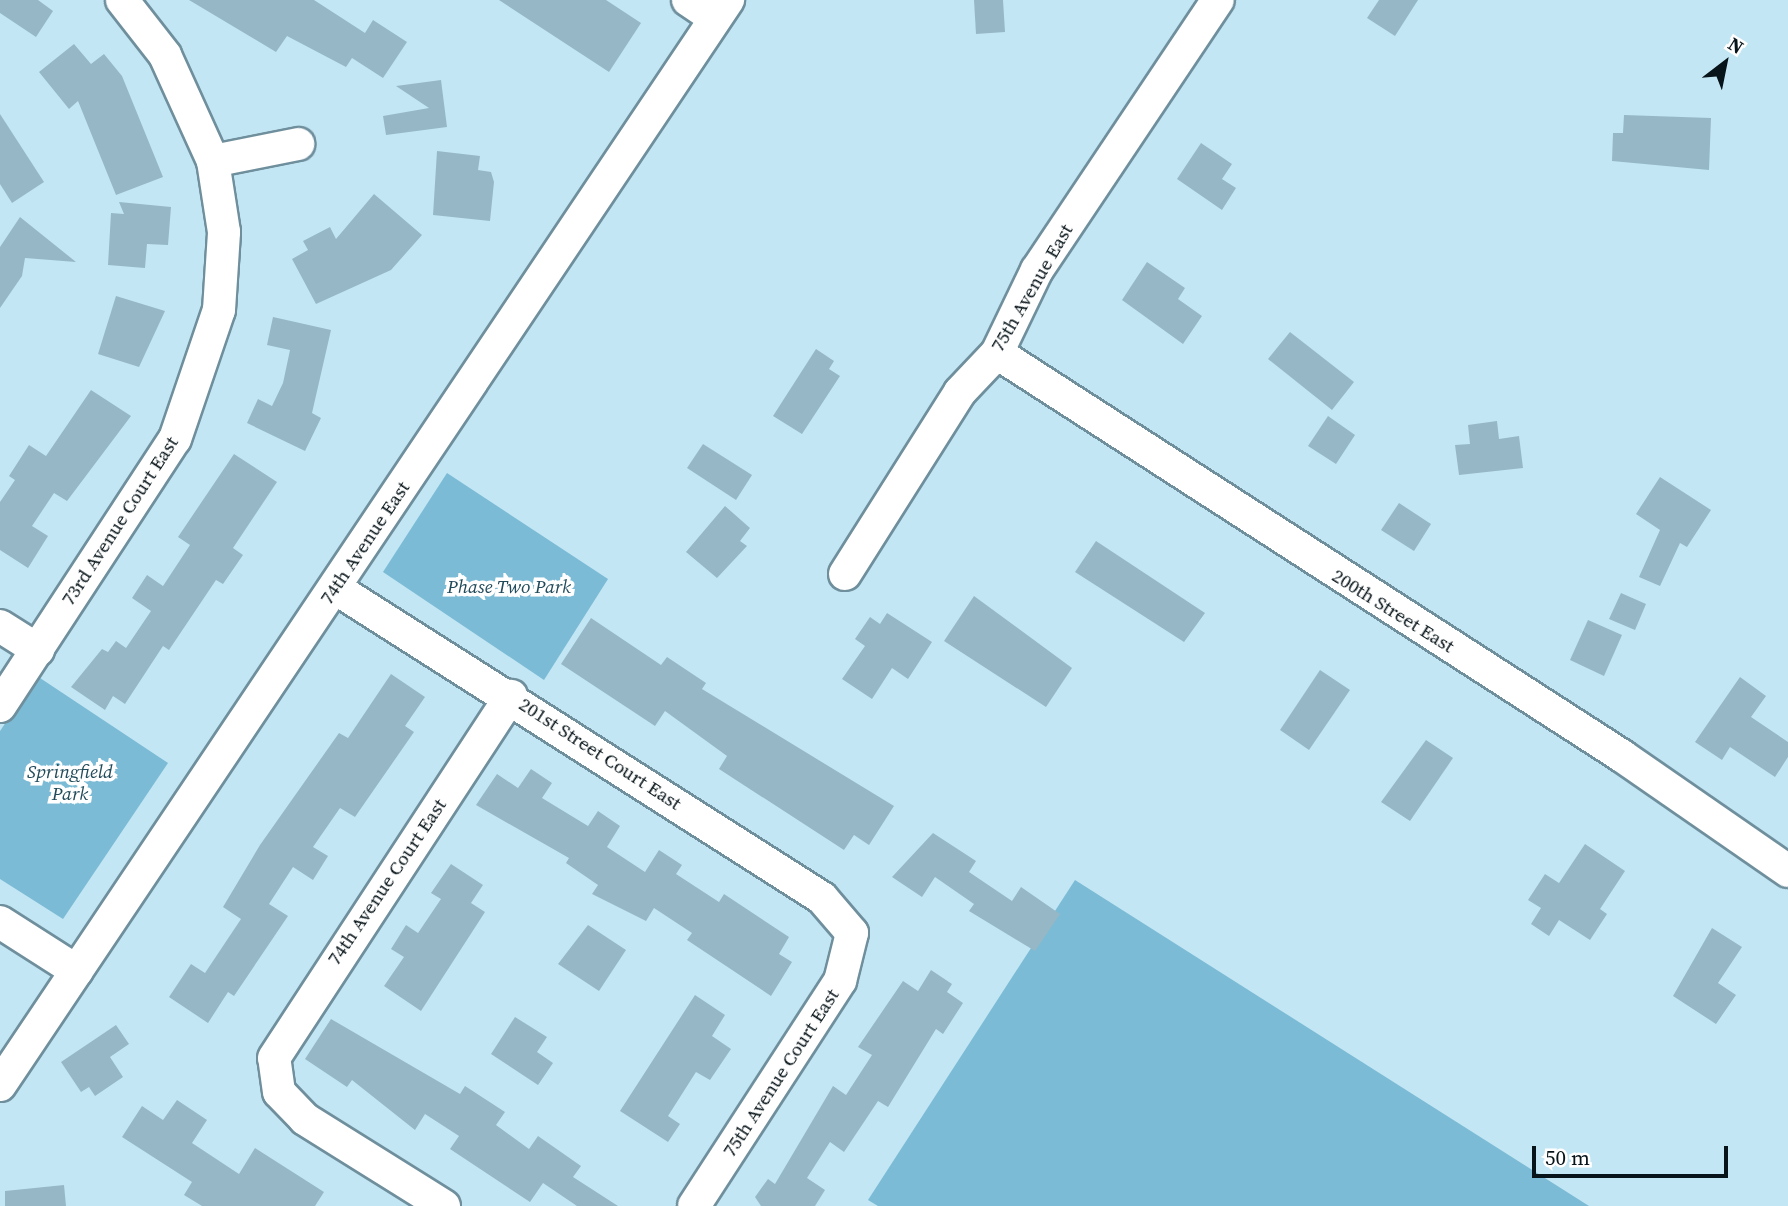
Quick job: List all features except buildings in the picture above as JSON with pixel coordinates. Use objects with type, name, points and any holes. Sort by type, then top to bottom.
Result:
[{"type":"street","name":"73rd Avenue Court East","points":[[0,706],[175,439],[200,376],[219,310],[224,232],[213,161],[165,55],[122,0]]},
{"type":"street","points":[[688,0],[722,9]]},
{"type":"street","name":"75th Avenue East","points":[[845,574],[960,392],[997,353],[1037,270],[1219,0]]},
{"type":"street","name":"74th Avenue East","points":[[0,1084],[722,9]]},
{"type":"street","points":[[213,161],[298,144]]},
{"type":"street","name":"200th Street East","points":[[997,353],[1622,756],[1788,871]]},
{"type":"street","name":"201st Street Court East","points":[[335,588],[511,696],[822,898],[852,933]]},
{"type":"street","points":[[0,626],[38,650]]},
{"type":"street","name":"74th Avenue Court East","points":[[444,1206],[304,1119],[279,1092],[275,1072],[283,1037],[511,696]]},
{"type":"street","points":[[0,922],[77,971]]},
{"type":"street","name":"75th Avenue Court East","points":[[694,1206],[840,981],[852,933]]},
{"type":"green space","name":"Phase Two Park","points":[[447,473],[608,579],[544,680],[383,572]]},
{"type":"green space","name":"Springfield Park","points":[[37,676],[168,763],[63,919],[0,879],[0,731]]},
{"type":"green space","points":[[1075,880],[1589,1206],[878,1206],[868,1200]]}]
